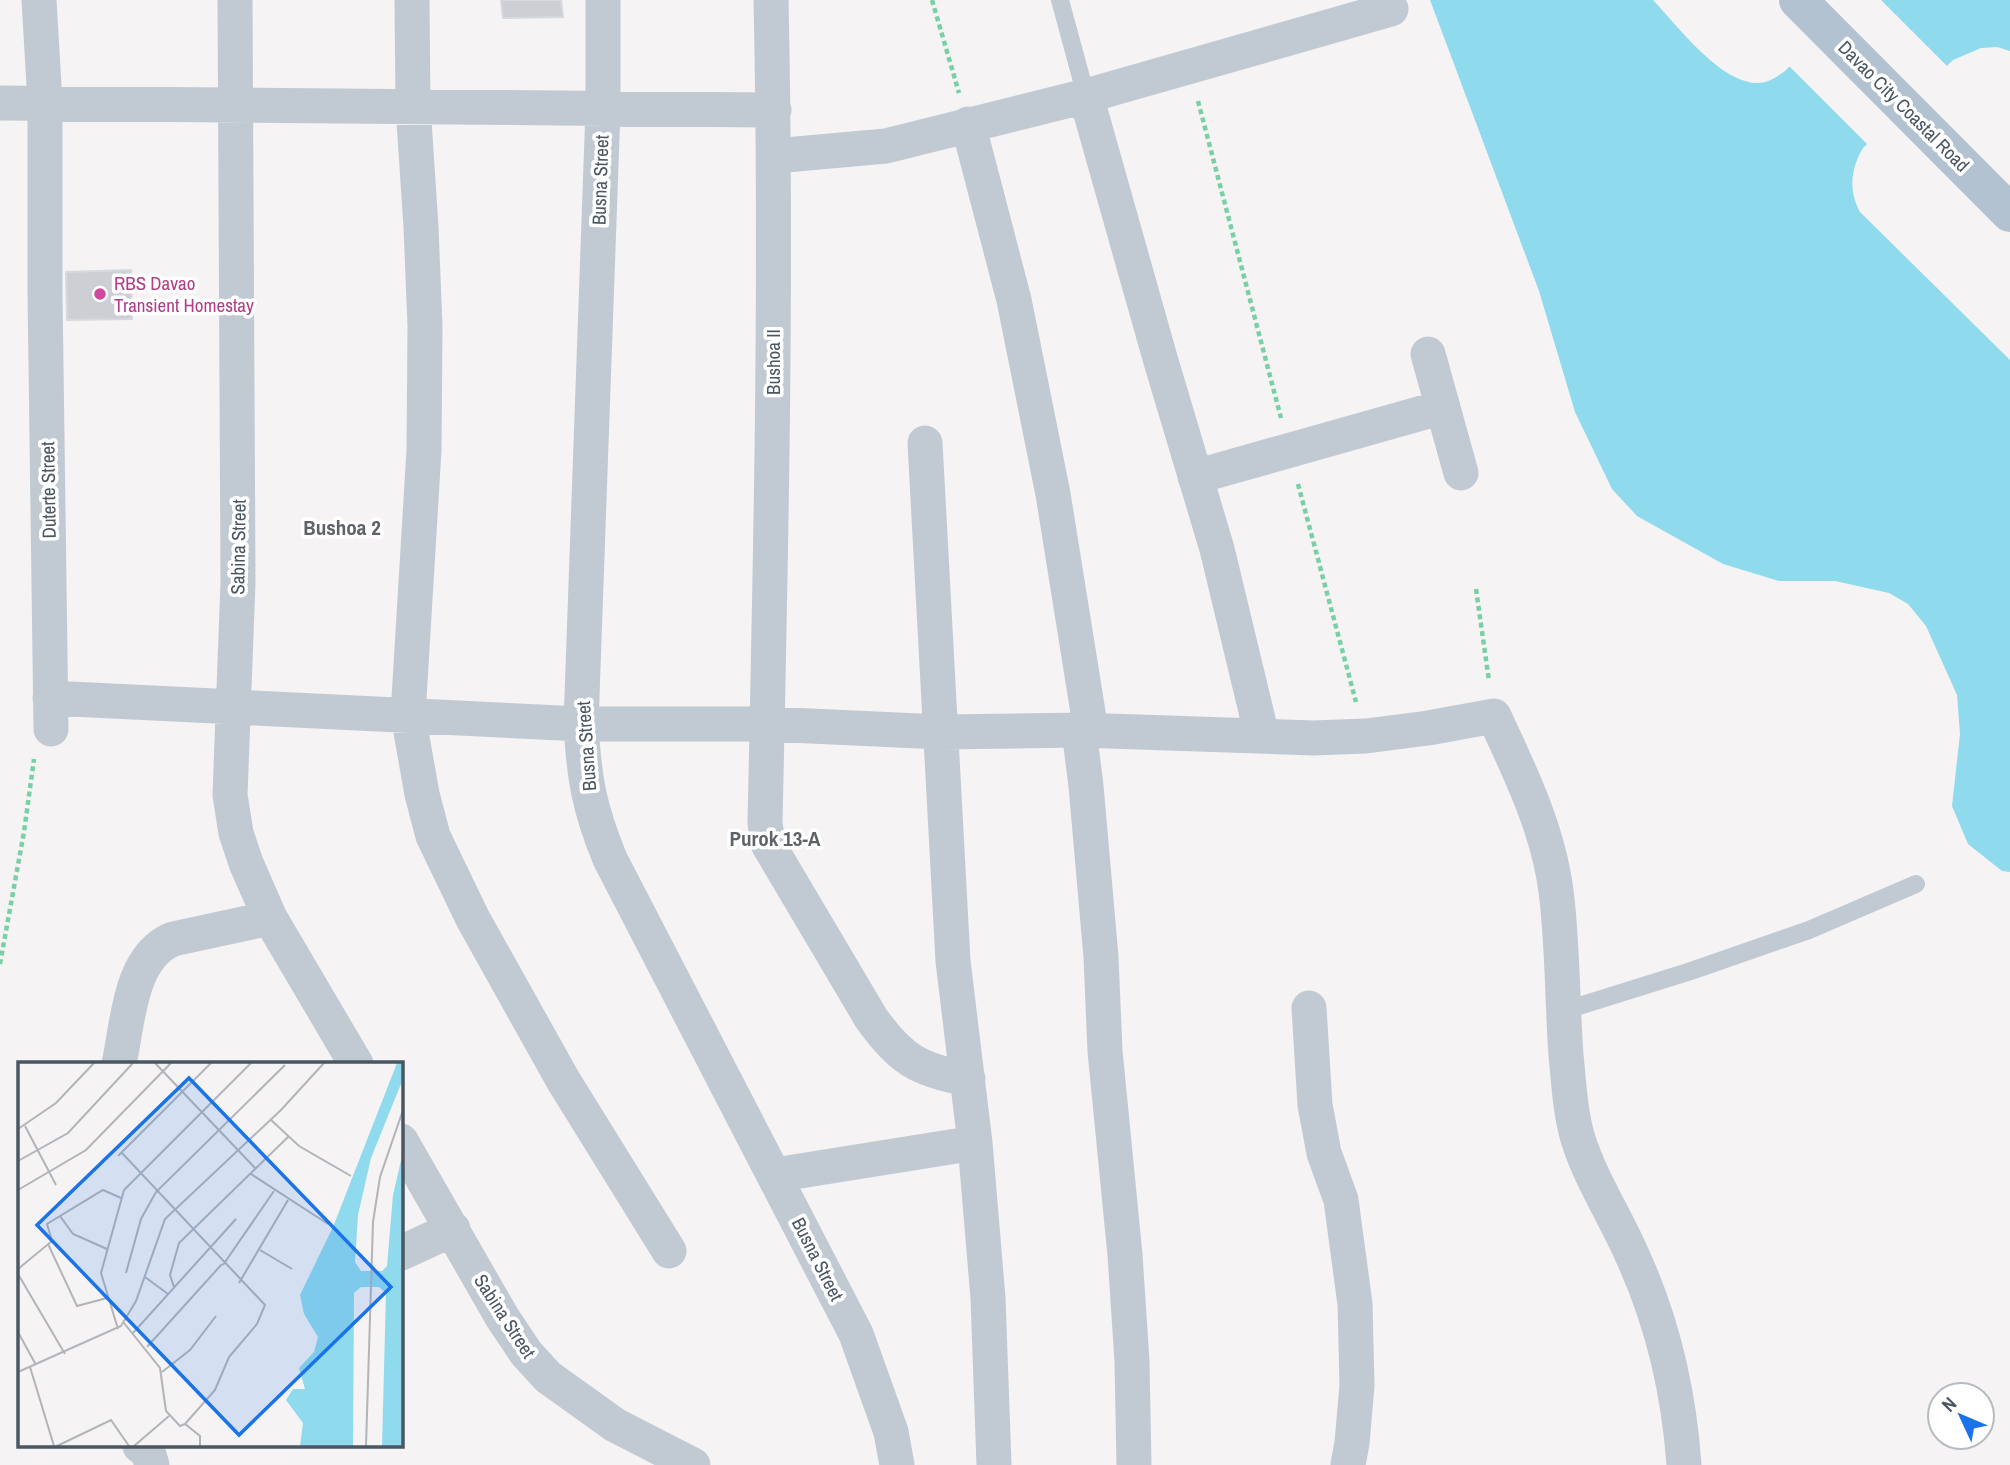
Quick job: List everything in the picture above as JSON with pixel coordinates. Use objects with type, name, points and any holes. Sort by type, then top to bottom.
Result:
[{"type":"main road","name":"Davao City Coastal Road","points":[[1801,4],[2010,213]]},
{"type":"street","name":"Duterte Street","points":[[39,0],[45,103],[50,713]]},
{"type":"street","name":"Sabina Street","points":[[235,0],[238,582],[230,795],[236,833],[270,918],[355,1062]]},
{"type":"street","points":[[412,0],[413,106],[425,326],[424,450],[408,715],[422,794],[433,836],[473,919],[563,1080],[669,1251]]},
{"type":"street","name":"Busna Street","points":[[603,0],[603,109],[582,724],[583,765],[588,797],[610,859],[856,1334],[887,1420],[897,1465]]},
{"type":"street","name":"Bushoa II","points":[[771,0],[774,156],[772,476],[765,823],[768,844],[772,855],[887,1041],[908,1060],[938,1073],[968,1079]]},
{"type":"street","points":[[774,156],[886,146],[1086,96],[1391,9]]},
{"type":"street","points":[[1086,96],[1217,550],[1262,736]]},
{"type":"street","points":[[0,103],[774,110]]},
{"type":"street","points":[[968,124],[1014,300],[1053,494],[1085,730],[1087,799],[1101,957],[1105,1051],[1125,1255],[1132,1361],[1134,1465]]},
{"type":"street","points":[[1428,354],[1461,472]]},
{"type":"street","points":[[1195,477],[1443,407]]},
{"type":"street","points":[[925,443],[953,961],[975,1143],[988,1298],[994,1465]]},
{"type":"street","points":[[50,713],[233,708],[582,724],[767,724],[941,732],[1085,730],[1313,738],[1366,736],[1494,716],[1525,784],[1547,845],[1556,891],[1570,1101],[1578,1139],[1593,1177],[1632,1254],[1650,1300],[1671,1370],[1684,1465]]},
{"type":"street","points":[[119,1062],[136,982],[142,965],[151,952],[162,943],[173,939],[270,918]]},
{"type":"street","points":[[1309,1008],[1315,1105],[1324,1153],[1341,1200],[1355,1304],[1357,1385],[1348,1465]]},
{"type":"street","name":"Sabina Street","points":[[402,1143],[502,1317],[526,1353],[548,1377],[615,1424],[694,1465]]},
{"type":"street","points":[[775,1175],[975,1143]]},
{"type":"street","points":[[402,1253],[453,1230]]},
{"type":"street","points":[[143,1448],[148,1452],[152,1465]]},
{"type":"lane","points":[[1060,0],[1086,96]]},
{"type":"lane","points":[[1563,1011],[1691,971],[1796,934],[1916,884]]},
{"type":"path","points":[[932,0],[968,124]]},
{"type":"path","points":[[1189,66],[1366,736]]},
{"type":"path","points":[[1476,589],[1494,716]]},
{"type":"path","points":[[0,964],[39,729],[50,713]]},
{"type":"water","points":[[1430,0],[1653,0],[1701,52],[1730,75],[1760,83],[1785,71],[1856,0],[2010,0],[2010,51],[1997,47],[1981,48],[1953,60],[1863,148],[1856,163],[1853,187],[1860,212],[2010,360],[2010,872],[2002,871],[1968,844],[1952,806],[1960,734],[1957,695],[1926,626],[1908,604],[1889,593],[1835,581],[1779,581],[1723,564],[1637,516],[1612,489],[1575,412],[1539,291]]},
{"type":"pier","points":[[1851,0],[1881,0],[1949,68],[1870,147],[1787,64]]},
{"type":"building","points":[[501,0],[561,0],[563,17],[503,18]]},
{"type":"building","points":[[131,270],[132,319],[67,320],[66,272]]},
{"type":"place","name":"RBS Davao Transient Homestay","points":[[100,294]]},
{"type":"district","name":"Bushoa 2","points":[[342,527]]},
{"type":"district","name":"Purok 13-A","points":[[775,838]]}]
